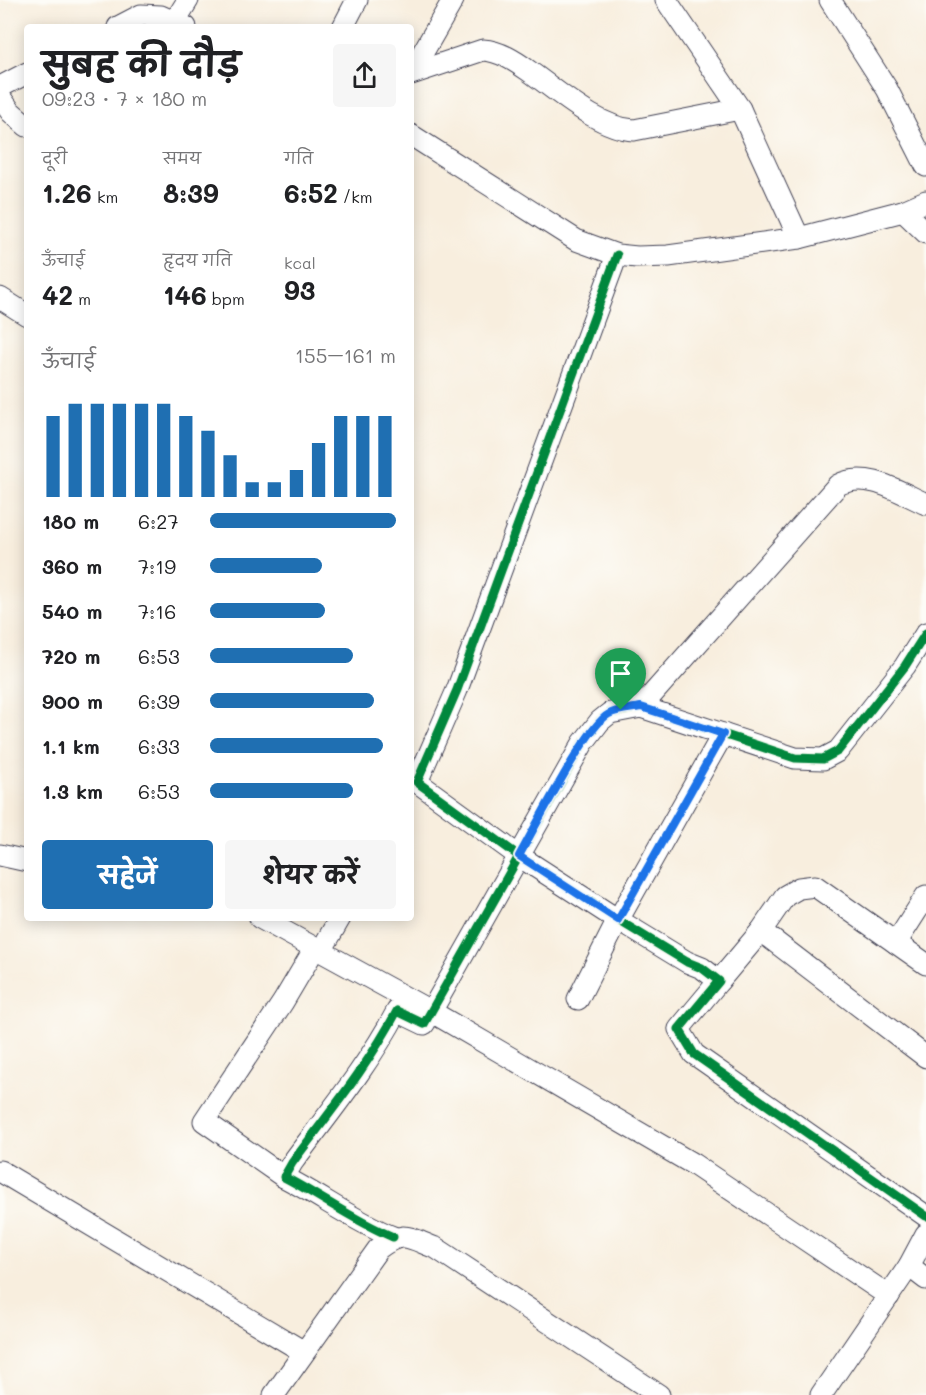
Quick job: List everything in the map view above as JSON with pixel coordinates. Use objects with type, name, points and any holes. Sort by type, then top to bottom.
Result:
[{"type":"street","points":[[124,24],[141,15],[161,16],[181,24],[188,0]]},
{"type":"street","points":[[345,24],[357,0]]},
{"type":"street","points":[[414,68],[453,0]]},
{"type":"street","points":[[666,0],[740,108],[799,238]]},
{"type":"street","points":[[831,0],[887,89],[926,166]]},
{"type":"street","points":[[414,72],[483,50],[491,50],[519,64],[603,123],[625,130],[740,108]]},
{"type":"street","points":[[0,87],[24,75]]},
{"type":"street","points":[[0,97],[11,112],[24,123]]},
{"type":"street","points":[[414,137],[576,240],[617,255],[668,256],[799,238],[903,211],[926,201]]},
{"type":"street","points":[[903,211],[926,233]]},
{"type":"street","points":[[617,255],[457,690],[414,787],[618,920],[687,962],[702,968],[719,981]]},
{"type":"street","points":[[0,298],[24,313]]},
{"type":"street","points":[[641,707],[838,485],[846,481],[865,480],[926,504]]},
{"type":"street","points":[[284,1177],[360,1072],[380,1042],[396,1011],[424,1024],[583,743],[609,713],[641,707],[795,758],[823,759],[838,751],[905,666],[926,633]]},
{"type":"street","points":[[578,999],[618,920],[723,734]]},
{"type":"street","points":[[0,855],[24,860]]},
{"type":"street","points":[[926,964],[815,886],[799,888],[785,896],[761,931],[679,1029],[694,1054],[926,1216]]},
{"type":"street","points":[[896,943],[926,897]]},
{"type":"street","points":[[265,921],[432,1012],[693,1164],[889,1296]]},
{"type":"street","points":[[338,921],[204,1121],[284,1177],[315,1193],[365,1226],[393,1237],[404,1236],[436,1248],[659,1395]]},
{"type":"street","points":[[761,931],[926,1057]]},
{"type":"street","points":[[0,1171],[304,1352]]},
{"type":"street","points":[[821,1395],[909,1266],[926,1234]]},
{"type":"street","points":[[274,1395],[378,1249],[393,1237]]},
{"type":"street","points":[[909,1266],[926,1279]]},
{"type":"cycle path","points":[[617,255],[457,690],[417,782],[519,856],[618,920],[687,962],[702,968],[719,981],[679,1029],[694,1054],[926,1216]]},
{"type":"cycle path","points":[[393,1237],[365,1224],[284,1177],[361,1070],[397,1011],[424,1024],[583,743],[600,721],[610,713],[641,707],[795,758],[823,759],[838,751],[905,666],[926,633]]},
{"type":"route","points":[[641,707],[723,734],[618,920],[519,856],[583,743],[609,713],[621,710],[641,707]]}]
